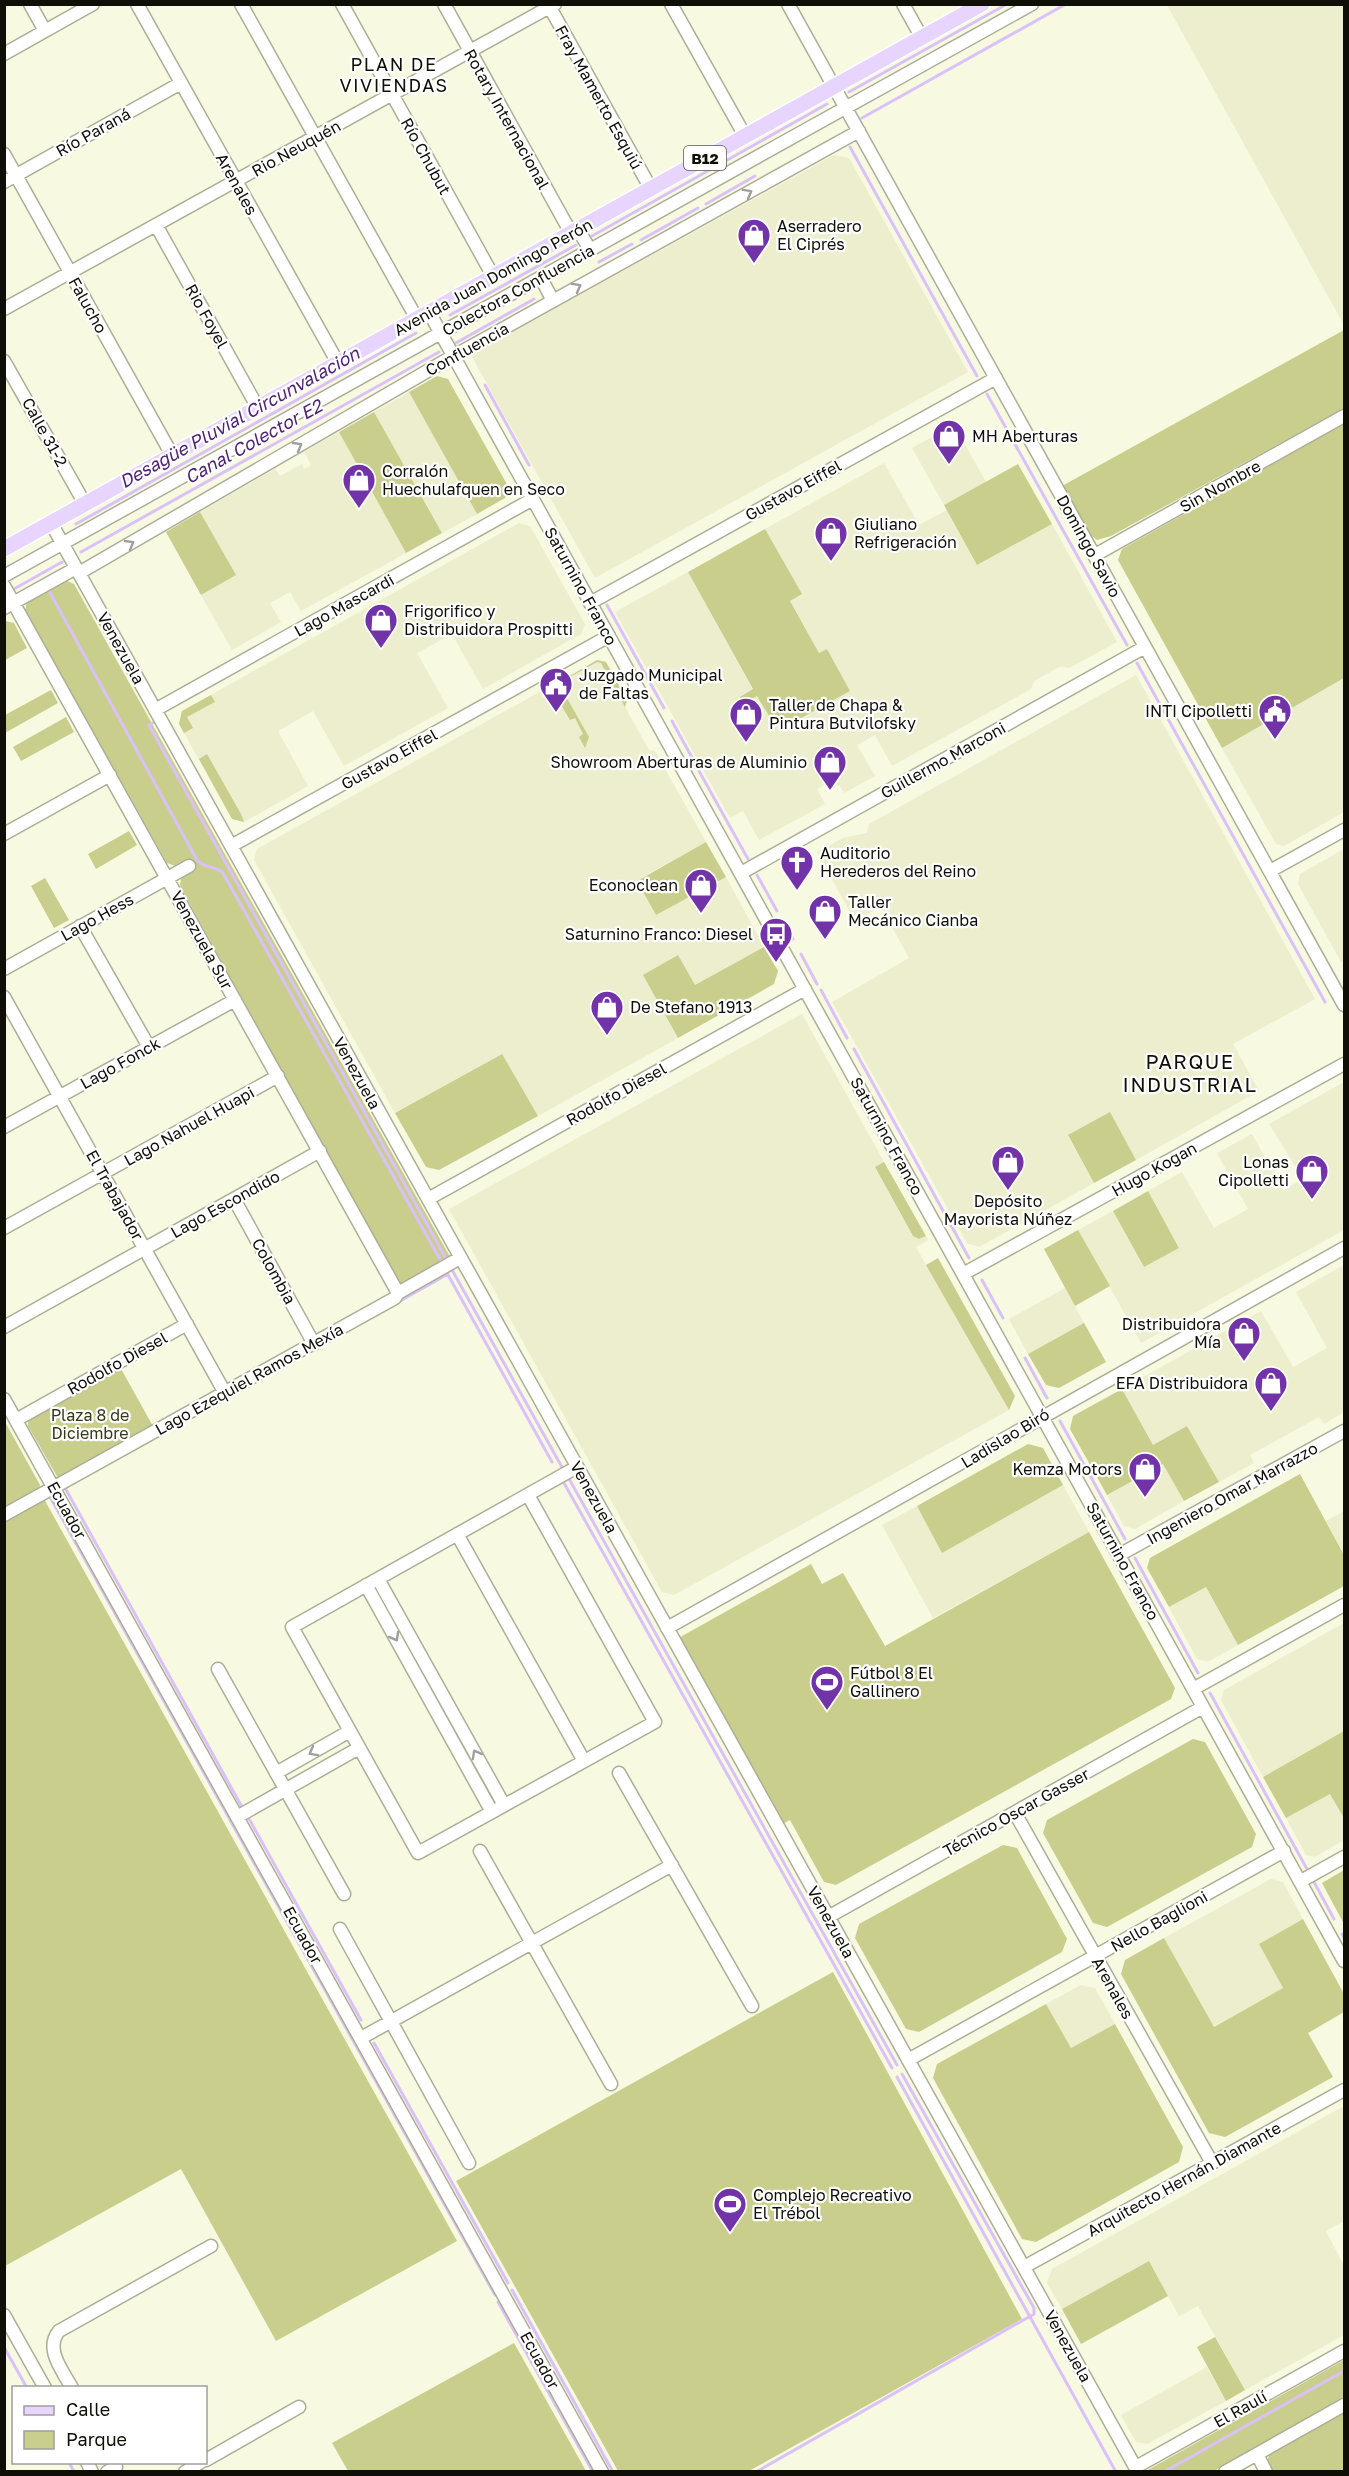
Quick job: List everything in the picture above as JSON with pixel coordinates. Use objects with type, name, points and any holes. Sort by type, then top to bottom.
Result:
[{"type":"main road","name":"Avenida Juan Domingo Perón","points":[[4,549],[981,4]]},
{"type":"street","points":[[30,4],[45,31]]},
{"type":"street","points":[[4,54],[93,4]]},
{"type":"street","name":"Arenales","points":[[137,4],[338,363]]},
{"type":"street","name":"Saturnino Franco","points":[[241,4],[315,137],[423,315],[441,334],[1344,1961]]},
{"type":"street","name":"Río Chubut","points":[[342,4],[493,276]]},
{"type":"street","name":"Rotary Internacional","points":[[444,4],[575,231],[590,250]]},
{"type":"street","points":[[671,4],[745,136]]},
{"type":"street","name":"Domingo Savio","points":[[788,4],[1344,1005]]},
{"type":"street","points":[[903,4],[922,38]]},
{"type":"street","name":"Colectora Confluencia","points":[[4,576],[1032,4]]},
{"type":"street","name":"Rio Neuquén","points":[[4,309],[551,6]]},
{"type":"street","name":"Fray Mamerto Esquiú","points":[[551,6],[651,189]]},
{"type":"street","name":"Río Paraná","points":[[4,182],[181,83]]},
{"type":"street","name":"Confluencia","points":[[9,605],[78,571],[453,356],[859,131]]},
{"type":"street","name":"Falucho","points":[[4,154],[172,455]]},
{"type":"street","name":"Rio Foyel","points":[[156,225],[258,408]]},
{"type":"street","points":[[541,278],[553,301]]},
{"type":"street","name":"Calle 31-2","points":[[4,361],[85,504]]},
{"type":"street","name":"Gustavo Eiffel","points":[[590,603],[996,378]]},
{"type":"street","name":"Sin Nombre","points":[[1095,555],[1344,416]]},
{"type":"street","name":"Lago Mascardi","points":[[155,710],[533,499]]},
{"type":"street","name":"Venezuela","points":[[51,523],[1137,2469]]},
{"type":"street","name":"Venezuela Sur","points":[[4,586],[9,605],[110,775],[398,1294]]},
{"type":"street","name":"Gustavo Eiffel","points":[[231,846],[609,636]]},
{"type":"street","name":"Guillermo Marconi","points":[[741,873],[1145,647]]},
{"type":"street","points":[[4,834],[110,775]]},
{"type":"street","points":[[1270,871],[1344,830]]},
{"type":"street","name":"Lago Hess","points":[[4,969],[189,866]]},
{"type":"street","points":[[80,926],[149,1047]]},
{"type":"street","name":"Rodolfo Diesel","points":[[428,1199],[805,989]]},
{"type":"street","name":"El Trabajador","points":[[4,997],[225,1393]]},
{"type":"street","name":"Lago Fonck","points":[[4,1127],[236,1000]]},
{"type":"street","name":"Hugo Kogan","points":[[963,1275],[1344,1064]]},
{"type":"street","name":"Lago Nahuel Huapi","points":[[4,1228],[278,1076]]},
{"type":"street","name":"Lago Escondido","points":[[4,1327],[320,1151]]},
{"type":"street","name":"Colombia","points":[[234,1199],[314,1344]]},
{"type":"street","name":"Ladislao Biró","points":[[667,1628],[1344,1248]]},
{"type":"street","name":"Lago Ezequiel Ramos Mexía","points":[[4,1515],[314,1344],[460,1257]]},
{"type":"street","name":"Rodolfo Diesel","points":[[16,1419],[187,1324]]},
{"type":"street","name":"Ecuador","points":[[4,1399],[602,2472]]},
{"type":"street","name":"Ingeniero Omar Marrazzo","points":[[1119,1555],[1344,1431]]},
{"type":"street","points":[[528,1495],[655,1722],[418,1853],[292,1627],[577,1467]]},
{"type":"street","points":[[457,1534],[584,1761]]},
{"type":"street","points":[[378,1579],[504,1805]]},
{"type":"street","points":[[366,1586],[492,1812]]},
{"type":"street","points":[[1193,1689],[1344,1605]]},
{"type":"street","points":[[218,1669],[344,1894]]},
{"type":"street","name":"Técnico Oscar Gasser","points":[[828,1917],[1203,1707]]},
{"type":"street","points":[[276,1773],[350,1731]]},
{"type":"street","points":[[237,1816],[359,1748]]},
{"type":"street","points":[[619,1773],[752,2006]]},
{"type":"street","name":"Arenales","points":[[1015,1813],[1212,2163]]},
{"type":"street","points":[[480,1851],[611,2084]]},
{"type":"street","name":"Nello Baglioni","points":[[908,2060],[1284,1851]]},
{"type":"street","points":[[1301,1881],[1344,1857]]},
{"type":"street","points":[[359,2035],[672,1865]]},
{"type":"street","points":[[340,1929],[469,2163]]},
{"type":"street","name":"Arquitecto Hernán Diamante","points":[[1024,2267],[1344,2090]]},
{"type":"street","points":[[71,2386],[53,2350],[54,2337],[59,2331],[211,2246]]},
{"type":"street","points":[[4,2315],[44,2386]]},
{"type":"street","name":"El Raulí","points":[[1137,2469],[1344,2351]]},
{"type":"street","points":[[1225,2472],[1344,2404]]},
{"type":"street","points":[[207,2459],[299,2406]]},
{"type":"street","points":[[1257,2454],[1266,2472]]},
{"type":"street","points":[[185,2472],[199,2464]]},
{"type":"shaded area","points":[[1167,5],[1344,5],[1344,325]]},
{"type":"shaded area","points":[[834,155],[849,158],[968,372],[595,578],[471,355]]},
{"type":"shaded area","points":[[409,392],[477,514],[442,533],[374,412]]},
{"type":"shaded area","name":"MH Aberturas","points":[[954,425],[986,482],[944,505],[912,448]]},
{"type":"shaded area","points":[[339,432],[406,553],[301,611],[290,592],[270,603],[281,622],[232,650],[201,595],[235,575],[200,512],[275,469],[280,476],[302,464],[304,469],[311,465],[304,452]]},
{"type":"shaded area","points":[[884,463],[919,525],[947,510],[977,565],[1052,524],[1117,642],[1069,668],[1061,666],[1034,681],[1031,689],[892,766],[875,735],[857,745],[875,776],[844,793],[832,780],[817,789],[825,804],[759,840],[743,811],[730,818],[615,612],[688,572],[753,690],[743,703],[757,695],[769,716],[775,713],[788,726],[850,691],[827,649],[819,653],[790,601],[801,594],[765,529]]},
{"type":"shaded area","points":[[519,523],[530,526],[585,624],[581,634],[483,689],[452,634],[417,653],[448,708],[344,766],[313,711],[278,731],[308,786],[244,822],[232,819],[179,724],[182,711]]},
{"type":"shaded area","points":[[597,660],[606,662],[627,700],[625,707],[649,750],[655,751],[706,842],[637,880],[656,915],[726,877],[764,947],[695,985],[643,975],[678,1038],[538,1116],[501,1054],[395,1113],[254,860],[257,849]]},
{"type":"shaded area","points":[[1136,675],[1315,999],[1233,1044],[1259,1091],[1136,1160],[1110,1113],[1068,1136],[1094,1183],[979,1247],[967,1243],[832,1002],[909,958],[881,907],[855,921],[817,852],[843,838],[867,833],[869,824]]},
{"type":"shaded area","points":[[1344,678],[1344,812],[1284,846],[1276,844],[1222,748]]},
{"type":"shaded area","points":[[1344,849],[1344,960],[1341,962],[1298,884],[1300,874]]},
{"type":"shaded area","points":[[802,1014],[884,1162],[875,1168],[913,1236],[919,1239],[926,1236],[928,1240],[916,1247],[926,1265],[930,1266],[1009,1410],[674,1595],[662,1592],[449,1209]]},
{"type":"shaded area","points":[[1344,1082],[1344,1230],[1141,1343],[1078,1230],[1113,1211],[1144,1267],[1179,1247],[1148,1191],[1182,1172],[1214,1228],[1248,1209],[1217,1153],[1252,1134],[1283,1190],[1303,1179],[1269,1124]]},
{"type":"shaded area","points":[[1344,1265],[1344,1412],[1324,1424],[1319,1417],[1250,1455],[1254,1463],[1219,1482],[1187,1426],[1153,1445],[1122,1389],[1261,1311],[1293,1367],[1327,1348],[1296,1292]]},
{"type":"shaded area","points":[[1065,1288],[1084,1323],[1028,1354],[1009,1319]]},
{"type":"shaded area","name":"Kemza Motors","points":[[1163,1463],[1184,1501],[1135,1529],[1124,1526],[1107,1495]]},
{"type":"shaded area","points":[[1063,1485],[1089,1532],[933,1618],[882,1525],[917,1506],[943,1552]]},
{"type":"shaded area","points":[[1344,1511],[1344,1555],[1326,1521]]},
{"type":"shaded area","points":[[1206,1587],[1238,1645],[1208,1662],[1197,1659],[1169,1607]]},
{"type":"shaded area","points":[[1344,1623],[1344,1731],[1263,1777],[1221,1700],[1224,1690]]},
{"type":"shaded area","points":[[1331,1793],[1344,1818],[1344,1840],[1315,1857],[1306,1855],[1286,1818]]},
{"type":"shaded area","points":[[1271,1879],[1283,1882],[1303,1919],[1259,1944],[1283,1988],[1213,2027],[1164,1938]]},
{"type":"shaded area","points":[[1081,1985],[1095,1988],[1115,2024],[1071,2048],[1046,2004]]},
{"type":"shaded area","points":[[1344,2106],[1344,2221],[1326,2231],[1344,2266],[1344,2335],[1245,2390],[1198,2306],[1179,2316],[1149,2261],[1062,2309],[1047,2283],[1052,2269]]},
{"type":"shaded area","points":[[1207,2367],[1226,2401],[1147,2444],[1136,2442],[1121,2415]]},
{"type":"green space","points":[[1344,330],[1344,408],[1111,536],[1097,540],[1089,534],[1062,486]]},
{"type":"green space","points":[[437,376],[448,379],[509,488],[505,498],[477,514],[409,392]]},
{"type":"green space","points":[[374,412],[442,533],[406,553],[339,432]]},
{"type":"green space","points":[[1344,424],[1344,678],[1222,748],[1118,560],[1122,549]]},
{"type":"green space","points":[[1018,464],[1052,524],[977,565],[944,505]]},
{"type":"green space","points":[[200,512],[236,575],[201,595],[166,532]]},
{"type":"green space","points":[[765,529],[802,594],[790,601],[819,653],[827,649],[850,691],[787,726],[785,722],[779,722],[775,714],[769,716],[757,696],[743,703],[740,697],[753,689],[688,572]]},
{"type":"green space","points":[[65,580],[74,584],[454,1264],[404,1292],[180,886],[181,878],[195,870],[189,859],[175,866],[167,863],[25,611],[27,602]]},
{"type":"green space","points":[[5,621],[14,623],[27,648],[5,660]]},
{"type":"green space","points":[[597,660],[606,662],[627,700],[625,707],[601,663],[597,662],[545,691]]},
{"type":"green space","points":[[51,690],[58,703],[5,733],[5,715]]},
{"type":"green space","points":[[211,695],[215,702],[187,717],[193,728],[184,733],[179,724],[182,711]]},
{"type":"green space","points":[[563,697],[568,700],[589,737],[585,748],[579,737],[583,734],[575,718],[570,720],[557,698]]},
{"type":"green space","points":[[66,717],[74,732],[21,761],[13,747]]},
{"type":"green space","points":[[207,754],[244,822],[232,819],[199,759]]},
{"type":"green space","points":[[129,831],[137,845],[96,869],[88,854]]},
{"type":"green space","points":[[706,842],[726,877],[656,915],[637,881]]},
{"type":"green space","points":[[45,878],[69,920],[54,928],[31,886]]},
{"type":"green space","points":[[764,947],[778,971],[774,984],[678,1038],[643,975],[678,955],[695,985]]},
{"type":"green space","points":[[502,1054],[538,1116],[439,1170],[426,1167],[395,1113]]},
{"type":"green space","points":[[1110,1112],[1136,1160],[1094,1183],[1068,1135]]},
{"type":"green space","points":[[884,1162],[926,1236],[919,1239],[913,1236],[875,1167]]},
{"type":"green space","points":[[1148,1191],[1179,1248],[1144,1267],[1113,1211]]},
{"type":"green space","points":[[1078,1230],[1110,1286],[1075,1306],[1044,1249]]},
{"type":"green space","points":[[938,1258],[1015,1396],[1009,1410],[926,1265]]},
{"type":"green space","points":[[1084,1323],[1106,1362],[1059,1388],[1046,1385],[1028,1354]]},
{"type":"green space","name":"Plaza 8 de Diciembre","points":[[120,1367],[154,1428],[58,1478],[28,1426],[28,1420]]},
{"type":"green space","points":[[1122,1389],[1153,1445],[1187,1426],[1219,1482],[1184,1501],[1163,1464],[1107,1495],[1070,1429],[1073,1416]]},
{"type":"green space","points":[[4,1420],[40,1485],[39,1490],[4,1509]]},
{"type":"green space","points":[[1028,1444],[1043,1448],[1063,1485],[942,1553],[917,1506]]},
{"type":"green space","points":[[1300,1474],[1344,1555],[1344,1586],[1238,1645],[1206,1587],[1169,1607],[1147,1568],[1150,1558]]},
{"type":"green space","points":[[44,1499],[457,2241],[276,2341],[181,2169],[5,2266],[5,1521]]},
{"type":"green space","points":[[1089,1532],[1175,1688],[1171,1699],[836,1885],[824,1882],[790,1820],[779,1826],[675,1640],[811,1564],[822,1584],[843,1573],[885,1646]]},
{"type":"green space","points":[[1344,1731],[1344,1818],[1330,1794],[1286,1818],[1263,1777]]},
{"type":"green space","points":[[1193,1739],[1205,1742],[1256,1834],[1252,1847],[1107,1927],[1093,1923],[1043,1833],[1047,1820]]},
{"type":"green space","points":[[1003,1845],[1017,1848],[1067,1939],[1062,1952],[919,2032],[906,2029],[855,1938],[859,1924]]},
{"type":"green space","points":[[1344,1870],[1344,1924],[1322,1883]]},
{"type":"green space","points":[[1303,1919],[1344,1994],[1344,2012],[1308,2033],[1333,2077],[1225,2137],[1209,2133],[1121,1974],[1125,1960],[1164,1938],[1214,2027],[1283,1988],[1259,1944]]},
{"type":"green space","name":"Complejo Recreativo El Trébol","points":[[833,1972],[1022,2319],[749,2471],[618,2471],[456,2181]]},
{"type":"green space","points":[[1046,2004],[1071,2048],[1115,2024],[1183,2147],[1179,2162],[1036,2242],[1022,2239],[933,2078],[937,2064]]},
{"type":"green space","points":[[1149,2261],[1168,2296],[1081,2344],[1062,2309]]},
{"type":"green space","points":[[1215,2337],[1245,2390],[1226,2401],[1197,2347]]},
{"type":"green space","points":[[514,2343],[586,2471],[348,2471],[332,2443]]},
{"type":"green space","points":[[1344,2360],[1344,2397],[1214,2471],[1146,2471]]},
{"type":"green space","points":[[1344,2411],[1344,2471],[1271,2471],[1267,2461],[1270,2453]]},
{"type":"waterway","name":"Desagüe Pluvial Circunvalación","points":[[849,92],[1007,4]]},
{"type":"waterway","name":"Canal Colector E2","points":[[862,118],[1066,4]]},
{"type":"waterway","name":"Desagüe Pluvial Circunvalación","points":[[592,236],[827,104]]},
{"type":"waterway","points":[[850,147],[977,376]]},
{"type":"waterway","name":"Canal Colector E2","points":[[706,204],[755,176]]},
{"type":"waterway","name":"Canal Colector E2","points":[[641,240],[698,208]]},
{"type":"waterway","name":"Canal Colector E2","points":[[599,262],[632,244]]},
{"type":"waterway","name":"Desagüe Pluvial Circunvalación","points":[[450,315],[576,245]]},
{"type":"waterway","name":"Canal Colector E2","points":[[456,343],[534,299]]},
{"type":"waterway","name":"Desagüe Pluvial Circunvalación","points":[[76,524],[416,333]]},
{"type":"waterway","name":"Canal Colector E2","points":[[81,552],[439,352]]},
{"type":"waterway","points":[[485,385],[529,465]]},
{"type":"waterway","points":[[987,394],[1127,645]]},
{"type":"waterway","name":"Canal Colector E2","points":[[14,589],[62,562]]},
{"type":"waterway","points":[[48,589],[197,860],[223,873],[441,1261]]},
{"type":"waterway","points":[[607,605],[664,708]]},
{"type":"waterway","points":[[1137,663],[1325,1002]]},
{"type":"waterway","points":[[158,720],[149,725],[448,1262]]},
{"type":"waterway","points":[[672,721],[695,763]]},
{"type":"waterway","points":[[699,771],[748,859]]},
{"type":"waterway","points":[[757,875],[777,911]]},
{"type":"waterway","points":[[785,925],[793,939]]},
{"type":"waterway","points":[[801,954],[817,984]]},
{"type":"waterway","points":[[821,990],[847,1038]]},
{"type":"waterway","points":[[854,1049],[969,1258]]},
{"type":"waterway","points":[[451,1268],[563,1469]]},
{"type":"waterway","points":[[447,1273],[552,1462]]},
{"type":"waterway","points":[[400,1301],[448,1274]]},
{"type":"waterway","points":[[982,1280],[1003,1318]]},
{"type":"waterway","points":[[1025,1358],[1047,1398]]},
{"type":"waterway","points":[[1060,1421],[1125,1539]]},
{"type":"waterway","points":[[568,1477],[897,2065]]},
{"type":"waterway","points":[[564,1483],[892,2068]]},
{"type":"waterway","points":[[64,1486],[242,1807]]},
{"type":"waterway","points":[[49,1495],[495,2295]]},
{"type":"waterway","points":[[1135,1558],[1198,1673]]},
{"type":"waterway","points":[[1210,1693],[1307,1869]]},
{"type":"waterway","points":[[248,1817],[361,2020]]},
{"type":"waterway","points":[[1314,1882],[1334,1919]]},
{"type":"waterway","points":[[1342,1934],[1344,1938]]},
{"type":"waterway","points":[[374,2043],[508,2283]]},
{"type":"waterway","points":[[756,2472],[1034,2314],[1034,2308],[902,2074]]},
{"type":"waterway","points":[[897,2077],[1116,2472]]},
{"type":"waterway","points":[[512,2290],[613,2472]]},
{"type":"waterway","points":[[498,2302],[593,2472]]},
{"type":"waterway","name":"Canal Colector E2","points":[[4,2347],[26,2386]]},
{"type":"waterway","points":[[1164,2472],[1344,2371]]},
{"type":"waterway","name":"Canal Colector E2","points":[[70,2464],[74,2472]]},
{"type":"place","name":"Aserradero El Ciprés","points":[[754,264]]},
{"type":"place","name":"MH Aberturas","points":[[949,465]]},
{"type":"place","name":"Corralón Huechulafquen en Seco","points":[[359,509]]},
{"type":"place","name":"Giuliano Refrigeración","points":[[831,562]]},
{"type":"place","name":"Frigorifico y Distribuidora Prospitti","points":[[381,649]]},
{"type":"place","name":"Juzgado Municipal de Faltas","points":[[556,713]]},
{"type":"place","name":"INTI Cipolletti","points":[[1275,740]]},
{"type":"place","name":"Taller de Chapa & Pintura Butvilofsky","points":[[746,743]]},
{"type":"place","name":"Showroom Aberturas de Aluminio","points":[[830,791]]},
{"type":"place","name":"Auditorio Herederos del Reino","points":[[797,891]]},
{"type":"place","name":"Econoclean","points":[[701,914]]},
{"type":"place","name":"Taller Mecánico Cianba","points":[[825,940]]},
{"type":"place","name":"Saturnino Franco: Diesel","points":[[776,963]]},
{"type":"place","name":"De Stefano 1913","points":[[607,1036]]},
{"type":"place","name":"Depósito Mayorista Núñez","points":[[1008,1191]]},
{"type":"place","name":"Lonas Cipolletti","points":[[1312,1200]]},
{"type":"place","name":"Distribuidora Mía","points":[[1244,1362]]},
{"type":"place","name":"EFA Distribuidora","points":[[1271,1412]]},
{"type":"place","name":"Kemza Motors","points":[[1145,1498]]},
{"type":"place","name":"Fútbol 8 El Gallinero","points":[[827,1711]]},
{"type":"place","name":"Complejo Recreativo El Trébol","points":[[730,2233]]},
{"type":"district","name":"PLAN DE VIVIENDAS","points":[[394,74]]},
{"type":"district","name":"PARQUE INDUSTRIAL","points":[[1190,1072]]}]
